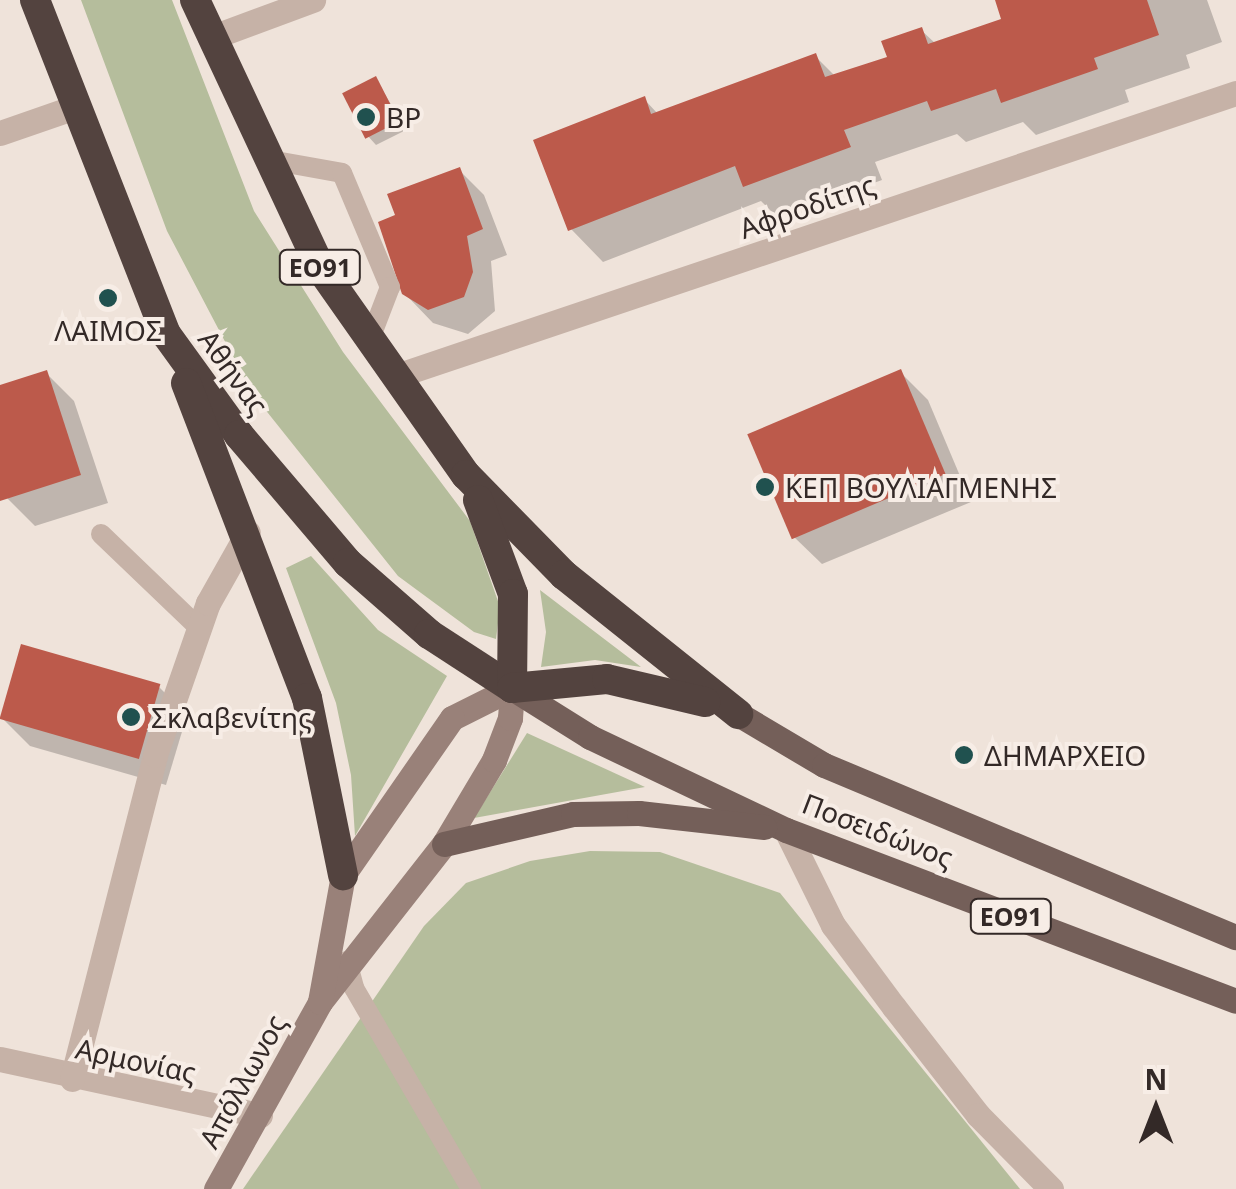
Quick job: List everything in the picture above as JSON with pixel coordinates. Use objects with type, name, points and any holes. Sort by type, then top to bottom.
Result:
[{"type":"highway","name":"Αθήνας","points":[[35,0],[166,334],[238,436],[348,563],[428,634],[512,688]]},
{"type":"highway","name":"ΕΟ91","points":[[196,0],[210,38],[321,269],[466,474]]},
{"type":"highway","points":[[166,334],[248,532],[307,698],[344,876]]},
{"type":"highway","points":[[466,474],[497,538],[513,594],[512,688],[607,678],[644,683],[738,714]]},
{"type":"highway","name":"Ποσειδώνος","points":[[466,474],[564,575],[660,656],[738,714]]},
{"type":"main road","name":"Ποσειδώνος","points":[[512,688],[604,744],[786,830],[1236,1002]]},
{"type":"main road","name":"Ποσειδώνος","points":[[738,714],[824,764],[1236,938]]},
{"type":"main road","points":[[444,844],[573,814],[639,813],[786,830]]},
{"type":"street","points":[[210,38],[313,0]]},
{"type":"street","name":"Αφροδίτης","points":[[396,376],[1236,92]]},
{"type":"street","points":[[0,133],[75,107]]},
{"type":"street","points":[[72,1079],[154,754],[198,628],[248,532]]},
{"type":"street","points":[[320,1002],[444,844],[494,760],[510,718],[512,688]]},
{"type":"street","points":[[320,1002],[344,876],[452,718],[512,688]]},
{"type":"street","points":[[786,830],[833,924],[978,1115],[1051,1189]]},
{"type":"street","name":"Απόλλωνος","points":[[216,1189],[320,1002]]},
{"type":"street","name":"Αρμονίας","points":[[0,1059],[72,1079],[260,1115]]},
{"type":"lane","points":[[270,160],[342,173],[390,287],[370,339]]},
{"type":"lane","points":[[101,534],[198,628]]},
{"type":"lane","points":[[348,962],[354,988],[471,1189]]},
{"type":"green space","points":[[81,0],[172,0],[254,211],[343,352],[470,521],[500,607],[496,639],[474,632],[398,576],[252,393],[167,231]]},
{"type":"green space","points":[[311,556],[378,630],[447,676],[355,836],[351,775],[336,703],[286,568]]},
{"type":"green space","points":[[540,590],[641,667],[595,660],[541,667],[546,632]]},
{"type":"green space","points":[[527,733],[645,787],[474,818]]},
{"type":"green space","points":[[590,851],[660,852],[780,893],[1020,1189],[243,1189],[424,926],[466,883],[530,861]]},
{"type":"building","points":[[995,0],[1147,0],[1159,35],[1094,58],[1098,69],[1001,103],[996,89],[931,111],[927,101],[844,130],[851,147],[743,187],[735,166],[568,231],[533,140],[645,96],[651,114],[816,53],[825,77],[887,57],[881,41],[922,27],[928,44],[1001,19]]},
{"type":"building","points":[[376,76],[399,121],[365,139],[342,93]]},
{"type":"building","points":[[460,167],[483,229],[467,236],[473,272],[464,297],[428,310],[402,294],[378,222],[395,215],[387,194]]},
{"type":"building","points":[[901,369],[946,474],[792,539],[747,434]]},
{"type":"building","points":[[47,370],[81,475],[0,501],[0,385]]},
{"type":"building","points":[[21,644],[160,684],[139,759],[0,719]]},
{"type":"place","name":"BP","points":[[366,117]]},
{"type":"place","name":"ΛΑΙΜΟΣ","points":[[108,298]]},
{"type":"place","name":"ΚΕΠ ΒΟΥΛΙΑΓΜΕΝΗΣ","points":[[765,487]]},
{"type":"place","name":"Σκλαβενίτης","points":[[131,717]]},
{"type":"place","name":"ΔΗΜΑΡΧΕΙΟ","points":[[964,755]]}]
